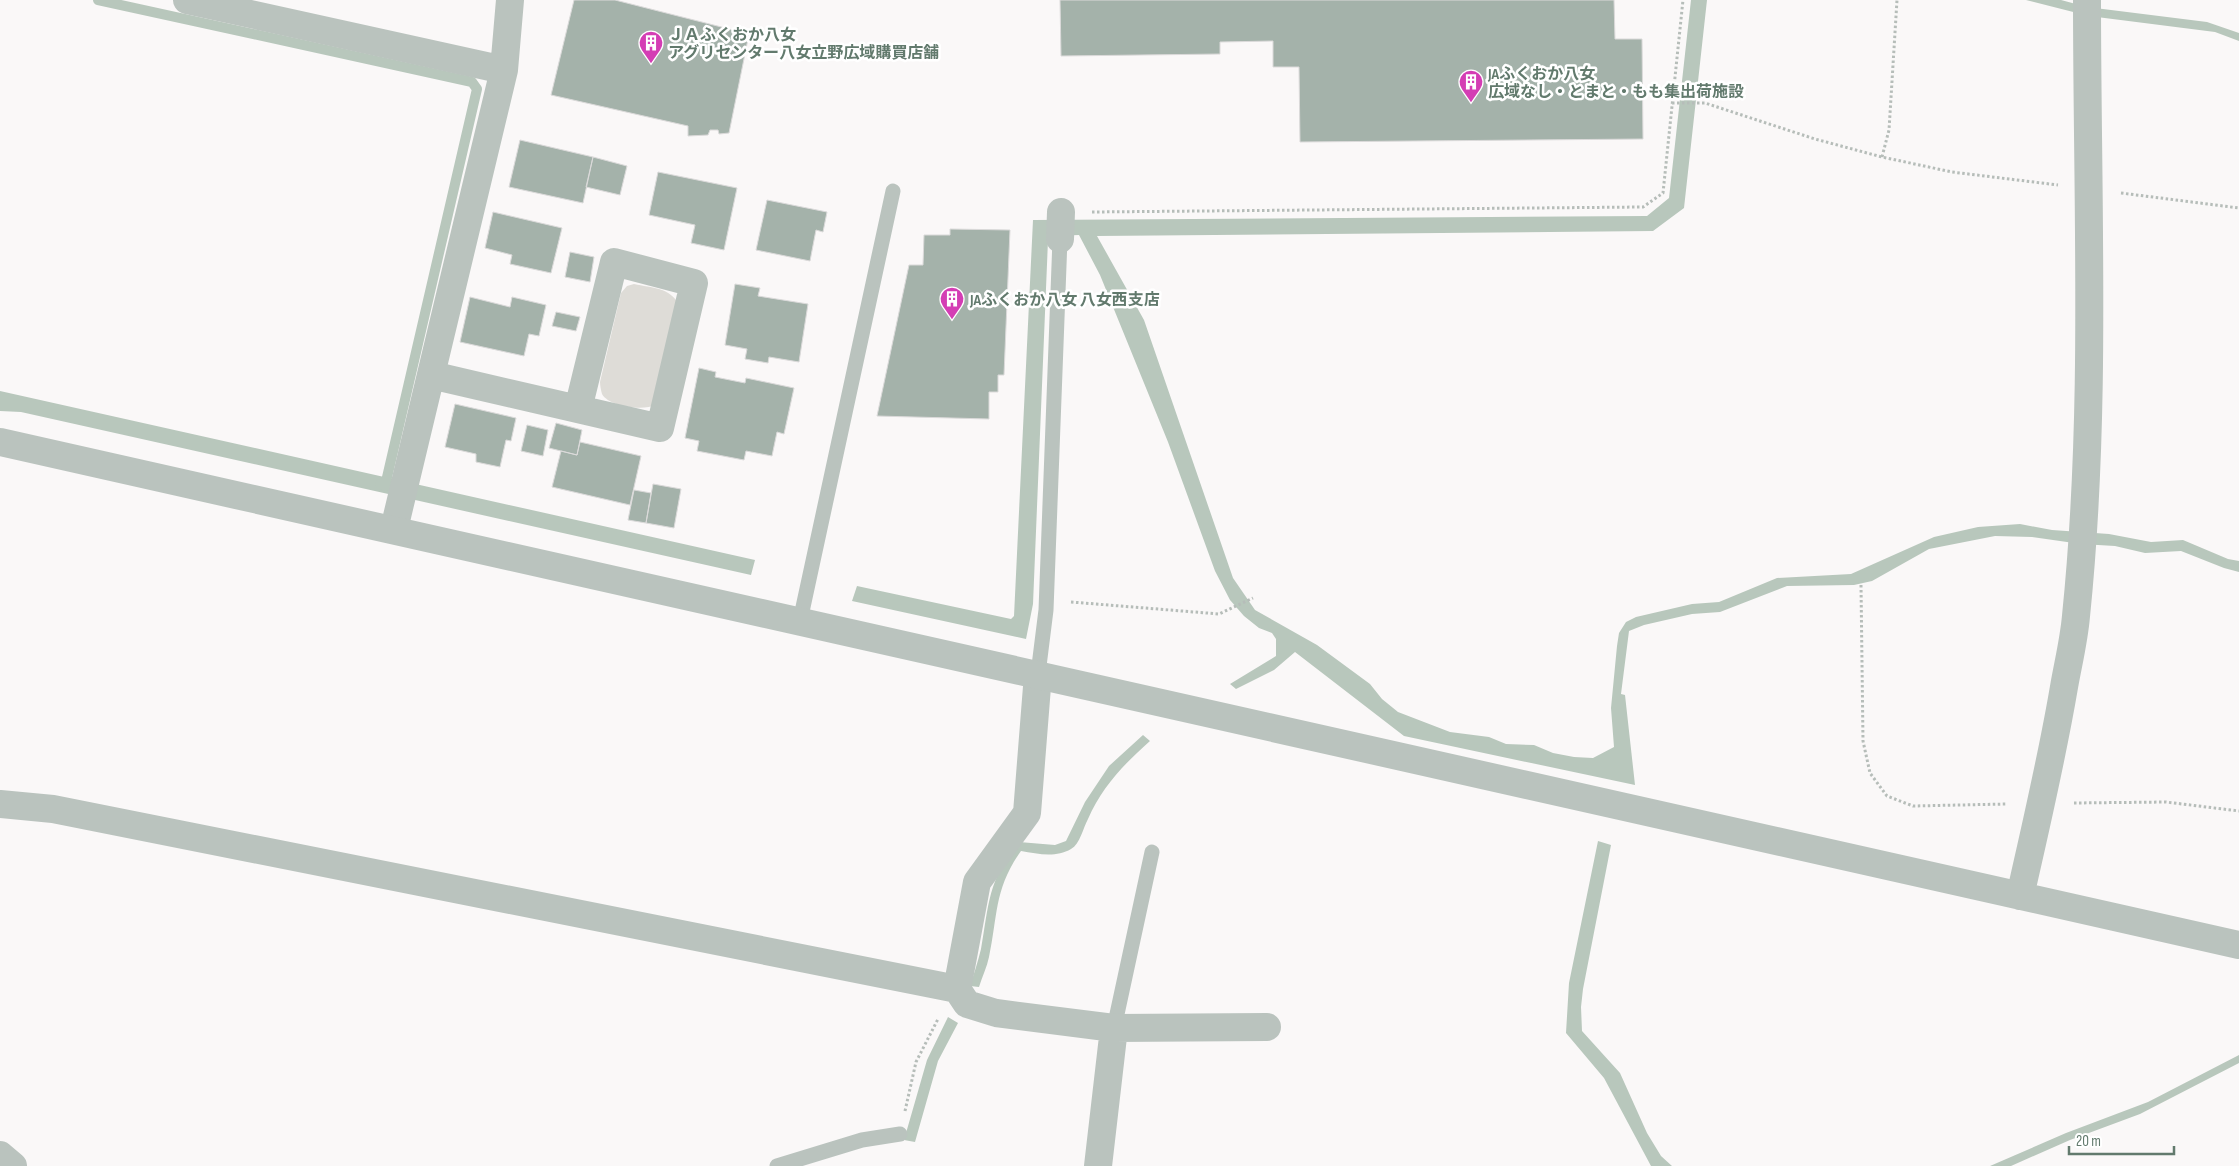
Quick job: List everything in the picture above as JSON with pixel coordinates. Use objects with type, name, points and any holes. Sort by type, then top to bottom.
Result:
[{"type":"street","points":[[187,0],[504,70]]},
{"type":"street","points":[[394,529],[504,70],[510,0]]},
{"type":"street","points":[[2020,896],[2042,804],[2076,619],[2081,561],[2089,333],[2087,0]]},
{"type":"street","points":[[1060,212],[1060,239]]},
{"type":"street","points":[[431,375],[660,428],[694,283],[614,262],[578,409]]},
{"type":"street","points":[[0,442],[2239,945]]},
{"type":"street","points":[[1038,674],[1027,813],[977,882],[957,989],[967,1004],[996,1013],[1114,1028],[1267,1027]]},
{"type":"street","points":[[0,804],[53,809],[957,989]]},
{"type":"street","points":[[1098,1166],[1114,1028]]},
{"type":"street","points":[[0,1155],[13,1166]]},
{"type":"lane","points":[[800,621],[893,191]]},
{"type":"lane","points":[[1038,674],[1046,600],[1060,239]]},
{"type":"lane","points":[[1114,1028],[1152,852]]},
{"type":"lane","points":[[778,1166],[862,1140],[900,1134]]},
{"type":"path","points":[[1060,212],[1643,207],[1663,193],[1683,0]]},
{"type":"path","points":[[1882,157],[1889,130],[1898,0]]},
{"type":"path","points":[[1672,104],[1705,104],[1814,139],[1882,157],[1952,172],[2239,208]]},
{"type":"path","points":[[1860,585],[1863,741],[1870,773],[1887,796],[1913,806],[2166,802],[2239,811]]},
{"type":"path","points":[[1046,600],[1219,614],[1254,598]]},
{"type":"path","points":[[900,1134],[916,1062],[941,1013],[957,989]]},
{"type":"shaded area","points":[[1691,0],[1707,0],[1684,208],[1653,231],[1097,236],[1144,320],[1233,578],[1255,610],[1317,645],[1370,684],[1382,699],[1398,712],[1450,732],[1489,737],[1506,744],[1534,745],[1553,753],[1574,757],[1593,758],[1614,747],[1611,708],[1619,633],[1626,622],[1636,617],[1692,604],[1719,602],[1777,578],[1851,574],[1934,537],[1978,527],[2020,524],[2052,530],[2109,534],[2151,542],[2183,540],[2228,559],[2239,561],[2239,572],[2181,551],[2145,553],[2115,546],[2081,544],[2032,537],[1995,536],[1929,549],[1872,581],[1854,585],[1787,586],[1720,612],[1692,614],[1644,625],[1629,631],[1621,694],[1625,695],[1635,785],[1404,736],[1295,652],[1274,670],[1236,689],[1230,684],[1276,656],[1276,639],[1272,633],[1259,628],[1244,616],[1230,600],[1215,571],[1168,442],[1100,275],[1079,235],[1053,236],[1048,240],[1033,604],[1026,639],[852,601],[857,586],[1011,619],[1014,616],[1033,220],[1647,216],[1669,198]]},
{"type":"shaded area","points":[[2026,0],[2061,0],[2087,7],[2207,22],[2239,33],[2239,41],[2215,32],[2089,16]]},
{"type":"shaded area","points":[[634,284],[660,289],[671,295],[679,305],[655,405],[643,408],[627,407],[612,402],[602,394],[600,383],[621,293],[627,286]]},
{"type":"shaded area","points":[[0,391],[755,560],[751,575],[21,412],[0,411]]},
{"type":"shaded area","points":[[1143,735],[1150,741],[1131,758],[1107,786],[1074,847],[1059,854],[1021,851],[1012,865],[1001,890],[989,957],[979,987],[970,986],[981,949],[991,893],[995,880],[1009,855],[1019,842],[1055,845],[1066,841],[1085,802],[1109,766]]},
{"type":"shaded area","points":[[1598,841],[1611,845],[1583,989],[1581,1007],[1582,1031],[1620,1073],[1647,1133],[1661,1156],[1672,1166],[1651,1166],[1604,1078],[1566,1033],[1569,983]]},
{"type":"shaded area","points":[[948,1017],[958,1023],[938,1061],[915,1142],[904,1140],[927,1060]]},
{"type":"shaded area","points":[[2239,1055],[2239,1063],[2140,1114],[2070,1140],[2011,1166],[1990,1166],[2066,1133],[2148,1102]]},
{"type":"building","name":"ＪＡふくおか八女 アグリセンター八女立野広域購買店舗","points":[[574,0],[615,0],[749,34],[729,133],[719,134],[718,130],[710,130],[708,135],[688,136],[688,126],[551,95]]},
{"type":"building","name":"JAふくおか八女 広域なし・とまと・もも集出荷施設","points":[[1060,0],[1614,0],[1615,39],[1642,39],[1643,139],[1300,142],[1299,67],[1273,67],[1273,41],[1220,42],[1220,54],[1061,56]]},
{"type":"building","points":[[520,140],[593,157],[583,203],[509,187]]},
{"type":"building","points":[[593,157],[627,166],[620,195],[586,187]]},
{"type":"building","points":[[658,172],[737,188],[724,250],[691,243],[695,225],[649,215]]},
{"type":"building","points":[[767,200],[827,212],[823,232],[816,230],[810,261],[756,250]]},
{"type":"building","points":[[493,212],[562,228],[551,273],[510,264],[512,255],[485,248]]},
{"type":"building","name":"JAふくおか八女 八女西支店","points":[[950,229],[1010,230],[1004,375],[998,375],[998,392],[989,392],[989,419],[877,416],[909,265],[923,265],[924,235],[950,235]]},
{"type":"building","points":[[570,252],[594,257],[590,282],[565,277]]},
{"type":"building","points":[[735,284],[760,288],[758,296],[808,304],[799,362],[769,357],[768,363],[745,359],[747,349],[725,345]]},
{"type":"building","points":[[470,297],[510,307],[512,297],[546,305],[539,336],[529,334],[524,356],[460,342]]},
{"type":"building","points":[[556,312],[580,317],[576,331],[552,326]]},
{"type":"building","points":[[699,368],[716,372],[715,377],[745,383],[746,378],[794,388],[784,434],[777,432],[772,456],[746,451],[744,460],[697,451],[699,441],[685,438]]},
{"type":"building","points":[[455,404],[516,418],[511,441],[506,440],[500,467],[476,462],[476,454],[445,447]]},
{"type":"building","points":[[556,423],[582,430],[577,455],[549,448]]},
{"type":"building","points":[[527,425],[548,430],[543,456],[521,451]]},
{"type":"building","points":[[580,442],[641,456],[630,505],[552,487],[561,451],[577,455]]},
{"type":"building","points":[[653,484],[681,489],[674,528],[646,523]]},
{"type":"building","points":[[634,490],[651,493],[646,523],[628,520]]},
{"type":"waterway","points":[[98,0],[472,82],[477,89],[385,486],[380,484]]},
{"type":"place","name":"ＪＡふくおか八女 アグリセンター八女立野広域購買店舗","points":[[651,64]]},
{"type":"place","name":"JAふくおか八女 広域なし・とまと・もも集出荷施設","points":[[1471,103]]},
{"type":"place","name":"JAふくおか八女 八女西支店","points":[[952,320]]}]
